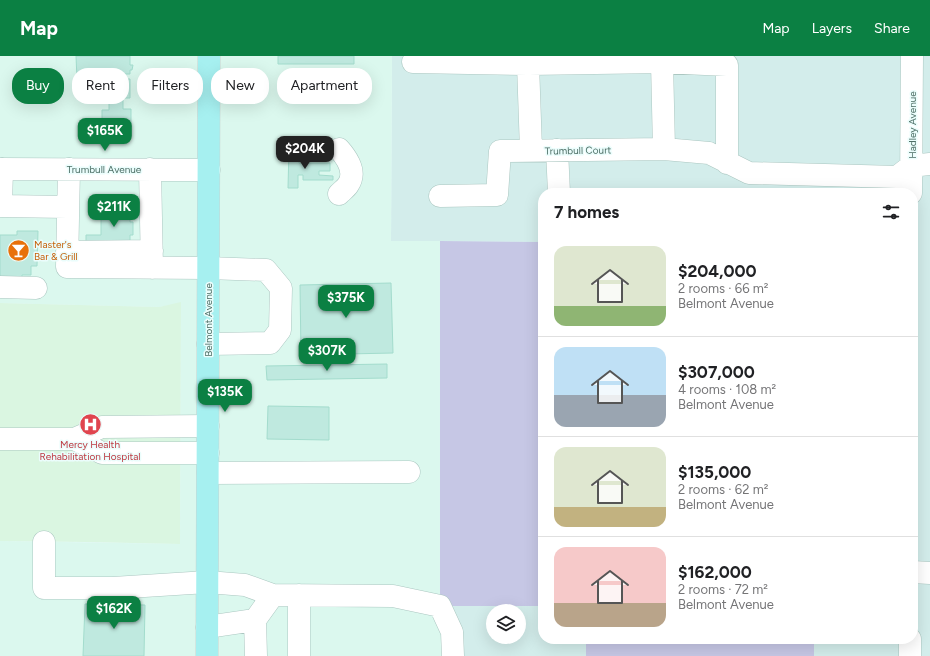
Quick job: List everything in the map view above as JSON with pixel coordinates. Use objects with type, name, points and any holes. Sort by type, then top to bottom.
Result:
[{"type":"main road","name":"Belmont Avenue","points":[[207,656],[209,56]]},
{"type":"street","name":"Hadley Avenue","points":[[912,56],[921,165],[913,188]]},
{"type":"street","points":[[412,62],[528,64],[662,62],[727,65],[727,163]]},
{"type":"street","points":[[662,62],[664,149]]},
{"type":"street","name":"Trumbull Court","points":[[528,64],[531,150],[664,149],[708,153],[749,174],[897,178],[921,165]]},
{"type":"street","points":[[339,149],[348,161],[351,178],[348,185],[339,194]]},
{"type":"street","points":[[440,196],[497,195],[500,151],[531,150]]},
{"type":"street","points":[[558,150],[559,188]]},
{"type":"street","name":"Trumbull Avenue","points":[[1,169],[209,170]]},
{"type":"street","points":[[1,169],[1,206],[68,207]]},
{"type":"street","points":[[69,169],[67,268],[152,260],[208,268],[266,270],[282,288],[280,330],[270,343],[208,344]]},
{"type":"street","points":[[150,169],[152,260]]},
{"type":"street","points":[[0,287],[36,288]]},
{"type":"street","points":[[74,440],[102,427],[208,426]]},
{"type":"street","points":[[0,438],[74,440],[102,453],[208,463],[409,472]]},
{"type":"street","points":[[44,542],[44,588],[114,588],[207,582],[245,585],[273,595],[393,596],[440,606],[452,632],[453,656]]},
{"type":"street","points":[[918,572],[930,572]]},
{"type":"street","points":[[256,656],[255,620],[273,595]]},
{"type":"street","points":[[299,596],[299,656]]},
{"type":"street","points":[[207,627],[255,620]]},
{"type":"street","points":[[910,644],[910,656]]},
{"type":"shaded area","points":[[0,56],[392,56],[391,241],[440,241],[440,606],[453,656],[0,656],[0,541],[180,544],[181,303],[159,307],[0,303]]},
{"type":"shaded area","points":[[392,56],[930,56],[930,656],[814,656],[814,644],[918,644],[918,188],[538,188],[538,242],[391,241]]},
{"type":"shaded area","points":[[440,241],[538,242],[538,606],[526,606],[526,604],[486,604],[486,606],[440,606]]},
{"type":"shaded area","name":"Mercy Health Rehabilitation Hospital","points":[[181,302],[180,544],[0,541],[0,303],[159,307]]},
{"type":"shaded area","points":[[440,606],[486,606],[486,644],[526,644],[526,606],[538,606],[538,644],[586,644],[586,656],[453,656]]},
{"type":"shaded area","points":[[586,644],[814,644],[814,656],[586,656]]},
{"type":"building","points":[[76,56],[130,56],[130,65],[133,65],[132,70],[130,70],[130,74],[129,68],[77,68]]},
{"type":"building","points":[[278,56],[354,56],[354,64],[278,64]]},
{"type":"building","points":[[129,79],[130,79],[129,98]]},
{"type":"building","points":[[109,104],[123,104],[123,109],[131,109],[131,127],[120,127],[120,119],[112,119],[112,126],[102,126],[102,110],[109,110]]},
{"type":"building","points":[[289,148],[299,148],[299,163],[330,163],[330,171],[319,171],[319,175],[333,176],[333,180],[303,180],[303,175],[298,175],[298,188],[288,188]]},
{"type":"building","points":[[101,208],[130,208],[130,222],[133,222],[133,235],[130,235],[130,245],[86,244],[86,235],[101,235]]},
{"type":"building","name":"Master's Bar & Grill","points":[[17,231],[38,231],[37,266],[31,266],[31,275],[22,275],[22,279],[0,278],[0,235],[17,235]]},
{"type":"building","points":[[391,283],[393,353],[301,355],[300,285]]},
{"type":"building","points":[[387,364],[387,378],[267,380],[266,366]]},
{"type":"building","points":[[268,406],[329,407],[329,440],[267,439]]},
{"type":"building","points":[[85,604],[145,605],[144,656],[83,656]]},
{"type":"place","name":"Master's Bar & Grill","points":[[19,250]]},
{"type":"place","name":"Mercy Health Rehabilitation Hospital","points":[[90,424]]}]
